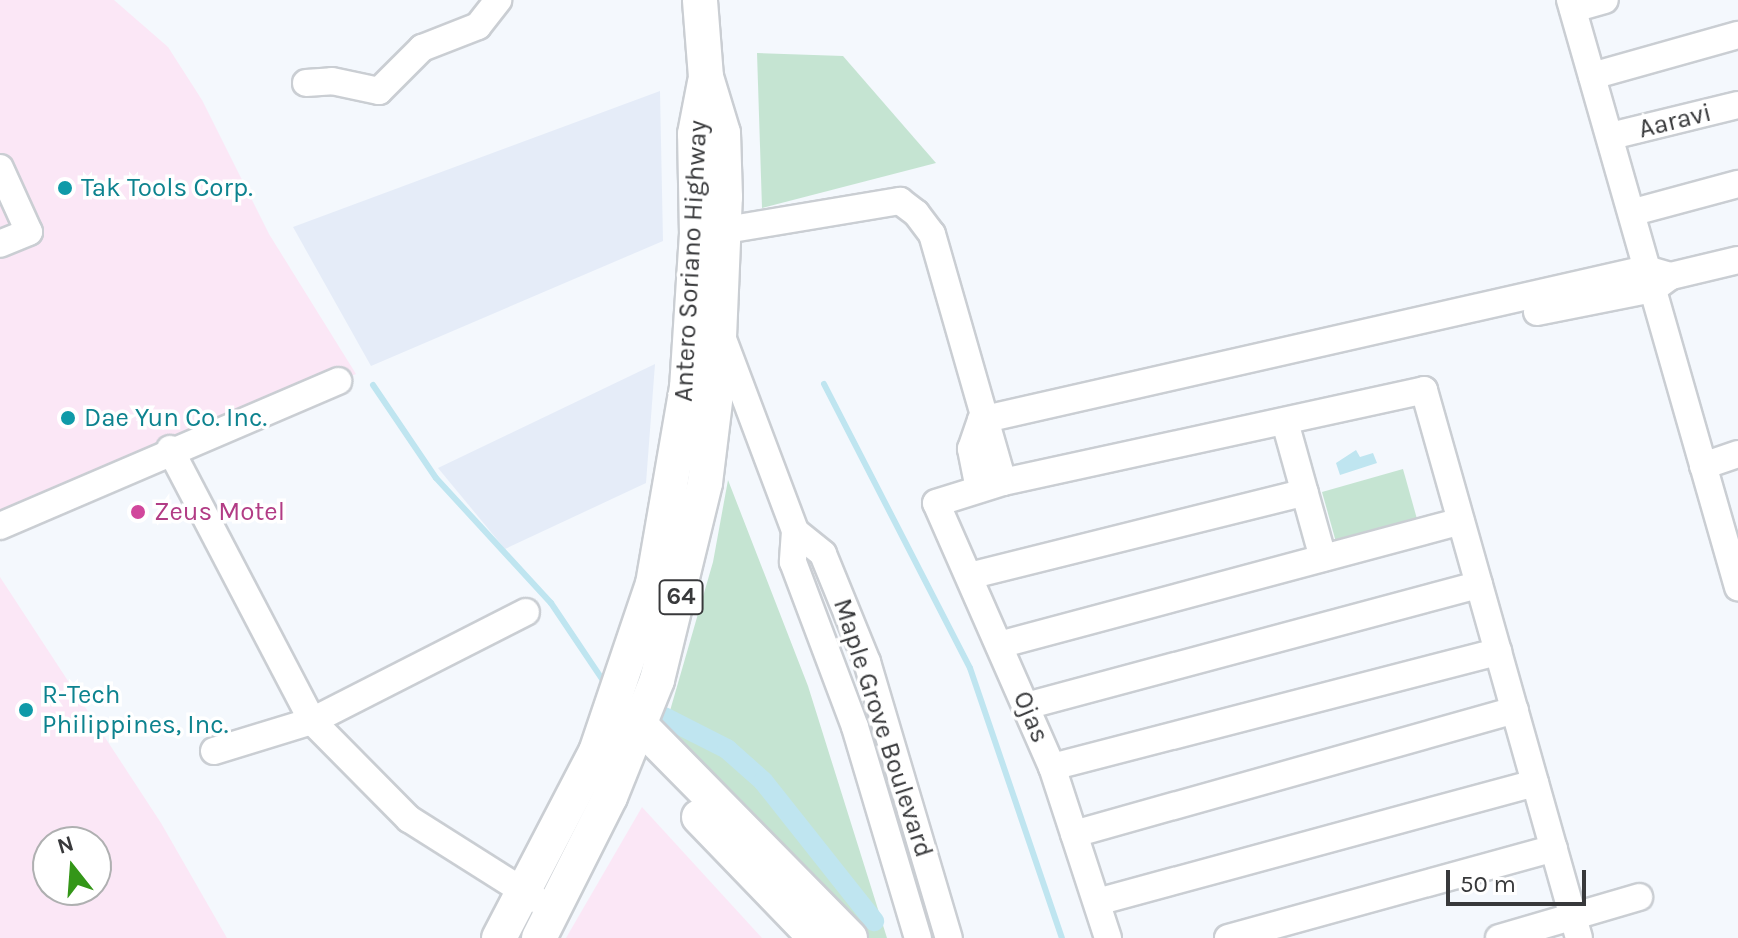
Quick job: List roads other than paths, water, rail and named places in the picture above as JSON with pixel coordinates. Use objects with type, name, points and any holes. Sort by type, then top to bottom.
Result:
[{"type":"main road","name":"Antero Soriano Highway","points":[[499,938],[539,913],[671,635],[695,538],[713,428],[720,331],[711,232],[695,134],[706,77],[700,0]]},
{"type":"main road","name":"Antero Soriano Highway","points":[[628,729],[645,615],[673,483],[711,232]]},
{"type":"main road","points":[[628,729],[816,938]]},
{"type":"main road","points":[[628,729],[850,938]]},
{"type":"street","points":[[306,83],[332,81],[379,91],[422,48],[478,26],[498,0]]},
{"type":"street","points":[[1605,0],[1571,5],[1657,278],[1703,466],[1732,542],[1738,587]]},
{"type":"street","points":[[1592,76],[1738,35]]},
{"type":"street","name":"Aaravi","points":[[1611,136],[1738,105]]},
{"type":"street","points":[[0,168],[29,232],[0,244]]},
{"type":"street","points":[[1634,212],[1738,184]]},
{"type":"street","points":[[711,232],[900,201],[932,234],[984,428],[991,486],[1424,390],[1576,927]]},
{"type":"street","points":[[984,428],[1473,324],[1738,260]]},
{"type":"street","name":"Maple Grove Boulevard","points":[[720,331],[795,531],[793,562],[851,715],[918,938]]},
{"type":"street","points":[[0,526],[170,449],[338,381]]},
{"type":"street","points":[[1285,422],[1323,558]]},
{"type":"street","points":[[170,449],[312,721],[409,819],[539,913]]},
{"type":"street","points":[[1703,466],[1738,454]]},
{"type":"street","name":"Ojas","points":[[991,486],[936,503],[1052,767],[1108,938]]},
{"type":"street","points":[[969,576],[1305,492]]},
{"type":"street","points":[[999,645],[1461,521]]},
{"type":"street","name":"Maple Grove Boulevard","points":[[795,531],[823,554],[867,662],[949,938]]},
{"type":"street","points":[[1026,706],[1479,585]]},
{"type":"street","points":[[214,751],[312,721],[526,612]]},
{"type":"street","points":[[1052,767],[1498,652]]},
{"type":"street","points":[[1074,834],[1515,710]]},
{"type":"street","points":[[1097,902],[1535,783]]},
{"type":"street","points":[[1228,938],[1554,848]]},
{"type":"street","points":[[1499,938],[1576,927],[1639,897]]},
{"type":"water","points":[[1356,450],[1360,457],[1373,453],[1377,463],[1340,475],[1336,463]]},
{"type":"waterway","points":[[824,384],[970,668],[1062,938]]},
{"type":"waterway","points":[[373,385],[436,478],[551,603],[604,682]]},
{"type":"waterway","points":[[664,717],[727,749],[763,781],[874,921]]},
{"type":"place","name":"Tak Tools Corp.","points":[[65,188]]},
{"type":"place","name":"Dae Yun Co. Inc.","points":[[68,418]]},
{"type":"place","name":"Zeus Motel","points":[[138,512]]},
{"type":"place","name":"R-Tech Philippines, Inc.","points":[[26,710]]}]
